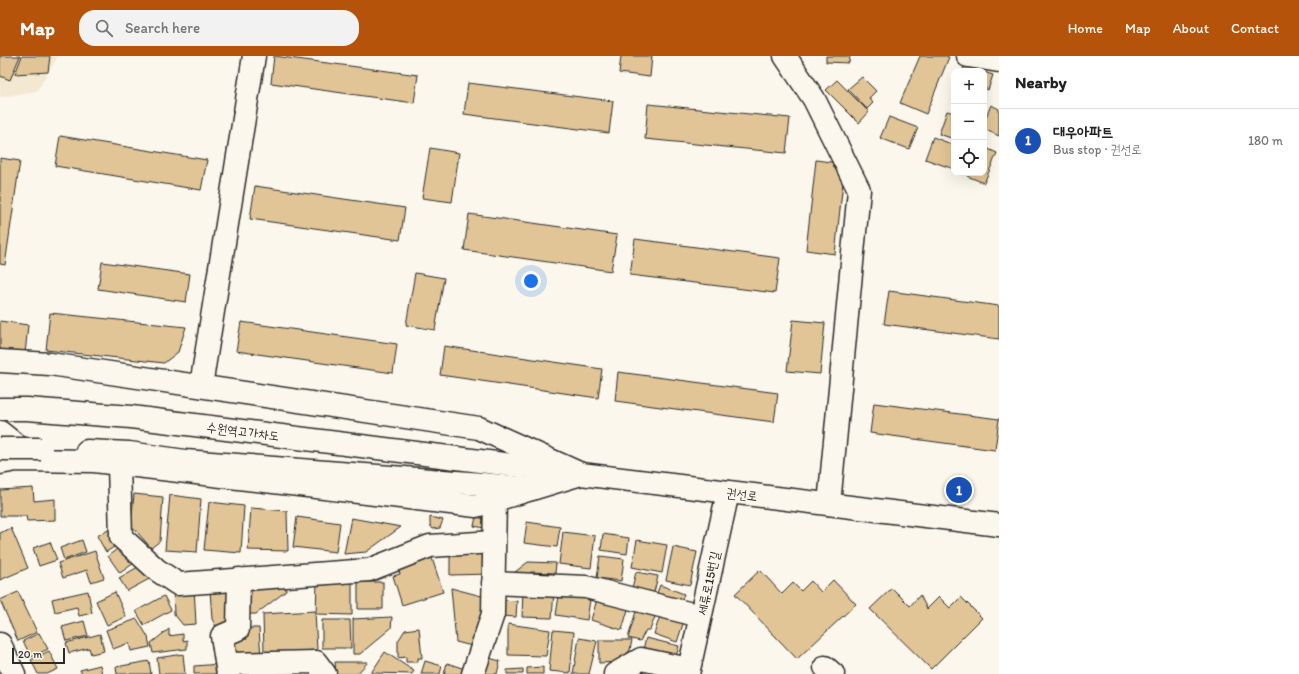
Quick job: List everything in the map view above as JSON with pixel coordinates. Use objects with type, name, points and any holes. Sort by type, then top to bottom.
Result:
[{"type":"main road","points":[[201,386],[254,56]]},
{"type":"main road","points":[[786,56],[814,99],[859,190],[828,504]]},
{"type":"main road","points":[[968,56],[999,61]]},
{"type":"main road","points":[[2,364],[50,364],[479,428],[581,474]]},
{"type":"main road","name":"수원역고가차도","points":[[0,409],[27,409],[131,416],[485,462]]},
{"type":"main road","points":[[0,432],[34,460]]},
{"type":"main road","points":[[0,449],[129,453],[488,492],[532,489],[581,474]]},
{"type":"main road","points":[[0,463],[16,460],[94,461],[476,506],[488,492]]},
{"type":"main road","name":"권선로","points":[[485,462],[999,525]]},
{"type":"main road","points":[[118,464],[121,537],[157,570],[178,584],[369,570],[430,546],[494,542]]},
{"type":"main road","points":[[472,674],[493,614],[494,542],[488,492]]},
{"type":"main road","name":"세류로15번길","points":[[688,671],[728,492]]},
{"type":"main road","points":[[239,579],[238,629],[222,636],[227,669],[316,662],[325,674]]},
{"type":"main road","points":[[493,584],[586,587],[700,616]]},
{"type":"main road","points":[[0,644],[14,674]]},
{"type":"main road","points":[[615,674],[640,659],[688,671]]},
{"type":"shaded area","points":[[0,56],[58,56],[37,91],[0,97]]},
{"type":"building","points":[[0,56],[20,56],[10,80],[0,76]]},
{"type":"building","points":[[22,56],[50,56],[48,72],[15,74]]},
{"type":"building","points":[[274,56],[418,75],[414,103],[271,83]]},
{"type":"building","points":[[621,56],[652,56],[650,77],[619,73]]},
{"type":"building","points":[[826,56],[850,56],[849,63],[826,62]]},
{"type":"building","points":[[920,56],[949,57],[926,114],[900,103]]},
{"type":"building","points":[[987,73],[993,75],[987,90]]},
{"type":"building","points":[[862,77],[876,91],[869,98],[873,103],[867,109],[848,89]]},
{"type":"building","points":[[837,80],[869,112],[859,123],[826,90]]},
{"type":"building","points":[[468,83],[613,101],[609,133],[464,114]]},
{"type":"building","points":[[648,104],[790,118],[786,153],[645,139]]},
{"type":"building","points":[[991,105],[999,109],[999,136],[987,130],[987,115]]},
{"type":"building","points":[[947,111],[951,112],[951,138],[939,134]]},
{"type":"building","points":[[889,117],[918,128],[909,149],[880,138]]},
{"type":"building","points":[[60,136],[207,160],[201,190],[55,166]]},
{"type":"building","points":[[933,137],[951,144],[951,168],[925,159]]},
{"type":"building","points":[[430,148],[459,153],[452,202],[422,198]]},
{"type":"building","points":[[987,148],[997,153],[984,183],[967,176],[987,176]]},
{"type":"building","points":[[0,158],[20,161],[5,265],[0,264]]},
{"type":"building","points":[[816,160],[845,164],[835,254],[806,250]]},
{"type":"building","points":[[255,186],[405,208],[400,240],[250,219]]},
{"type":"building","points":[[469,214],[617,235],[611,271],[464,250]]},
{"type":"building","points":[[635,239],[780,258],[775,293],[630,275]]},
{"type":"building","points":[[102,262],[190,274],[186,302],[98,289]]},
{"type":"building","points":[[415,273],[444,278],[435,330],[406,325]]},
{"type":"building","points":[[889,291],[999,306],[999,339],[884,324]]},
{"type":"building","points":[[50,313],[186,327],[178,352],[164,363],[46,350]]},
{"type":"building","points":[[793,320],[825,323],[820,374],[787,371]]},
{"type":"building","points":[[0,321],[28,325],[25,354],[0,351]]},
{"type":"building","points":[[241,322],[397,344],[393,373],[236,351]]},
{"type":"building","points":[[444,346],[602,369],[598,398],[440,375]]},
{"type":"building","points":[[618,372],[778,393],[774,422],[615,401]]},
{"type":"building","points":[[874,403],[999,419],[995,450],[870,433]]},
{"type":"building","points":[[33,488],[34,501],[55,499],[55,520],[27,521],[26,516],[0,516],[0,490]]},
{"type":"building","points":[[134,494],[163,497],[160,541],[151,548],[131,525]]},
{"type":"building","points":[[170,495],[201,499],[197,552],[165,550]]},
{"type":"building","points":[[209,502],[244,506],[241,553],[204,550]]},
{"type":"building","points":[[251,508],[287,511],[288,551],[248,550]]},
{"type":"building","points":[[297,517],[340,523],[336,552],[293,547]]},
{"type":"building","points":[[430,517],[443,520],[440,528],[433,529],[430,525]]},
{"type":"building","points":[[476,517],[490,520],[489,529],[474,526]]},
{"type":"building","points":[[351,518],[401,527],[366,552],[344,554]]},
{"type":"building","points":[[527,522],[560,527],[557,547],[524,543]]},
{"type":"building","points":[[11,528],[28,568],[0,580],[0,533]]},
{"type":"building","points":[[110,529],[119,544],[106,552],[97,536]]},
{"type":"building","points":[[563,532],[595,536],[591,568],[559,564]]},
{"type":"building","points":[[603,534],[629,538],[627,554],[601,550]]},
{"type":"building","points":[[82,540],[86,552],[64,560],[60,548]]},
{"type":"building","points":[[637,540],[667,545],[662,573],[632,567]]},
{"type":"building","points":[[50,542],[57,560],[39,566],[33,548]]},
{"type":"building","points":[[121,546],[134,563],[120,573],[108,556]]},
{"type":"building","points":[[673,547],[697,552],[690,585],[666,580]]},
{"type":"building","points":[[450,549],[490,549],[491,574],[450,575]]},
{"type":"building","points":[[95,551],[104,578],[91,582],[87,570],[63,578],[58,563]]},
{"type":"building","points":[[431,555],[443,592],[402,605],[393,576],[400,574],[397,566]]},
{"type":"building","points":[[600,556],[624,559],[621,581],[597,578]]},
{"type":"building","points":[[528,562],[556,563],[555,573],[531,572],[526,576],[515,576],[515,572]]},
{"type":"building","points":[[143,564],[151,578],[127,591],[119,578]]},
{"type":"building","points":[[760,570],[782,594],[793,583],[801,591],[811,581],[821,592],[833,580],[856,604],[797,659],[735,594]]},
{"type":"building","points":[[636,572],[658,576],[654,592],[632,588]]},
{"type":"building","points":[[317,582],[352,583],[352,615],[316,614]]},
{"type":"building","points":[[358,582],[383,582],[383,609],[358,609]]},
{"type":"building","points":[[660,585],[684,594],[679,607],[655,598]]},
{"type":"building","points":[[286,586],[286,591],[256,614],[246,614],[245,587]]},
{"type":"building","points":[[194,587],[196,624],[183,625],[174,614],[173,589]]},
{"type":"building","points":[[451,588],[489,598],[472,646],[456,642]]},
{"type":"building","points":[[892,588],[910,606],[920,595],[927,609],[939,597],[950,608],[961,597],[982,618],[931,669],[870,609]]},
{"type":"building","points":[[523,589],[554,591],[552,618],[522,617]]},
{"type":"building","points":[[560,589],[591,593],[587,620],[556,615]]},
{"type":"building","points":[[210,590],[237,591],[234,619],[218,630],[212,619]]},
{"type":"building","points":[[88,591],[92,613],[79,616],[77,607],[55,612],[52,599]]},
{"type":"building","points":[[18,592],[37,632],[18,641],[0,600]]},
{"type":"building","points":[[115,592],[126,617],[107,625],[96,601]]},
{"type":"building","points":[[164,596],[171,610],[144,625],[136,611]]},
{"type":"building","points":[[598,596],[629,606],[622,630],[591,620]]},
{"type":"building","points":[[503,600],[517,601],[516,617],[502,616]]},
{"type":"building","points":[[637,608],[656,614],[650,630],[646,630],[640,641],[628,638]]},
{"type":"building","points":[[315,611],[317,650],[264,653],[263,614]]},
{"type":"building","points":[[661,613],[684,621],[677,642],[654,634]]},
{"type":"building","points":[[392,617],[391,628],[360,654],[353,654],[353,619]]},
{"type":"building","points":[[137,619],[148,637],[150,647],[131,651],[129,643],[113,649],[106,630]]},
{"type":"building","points":[[322,620],[350,620],[351,648],[322,648]]},
{"type":"building","points":[[84,621],[88,636],[66,641],[62,627]]},
{"type":"building","points":[[508,624],[550,630],[546,656],[508,655]]},
{"type":"building","points":[[247,628],[259,628],[261,658],[237,660],[230,641],[247,639]]},
{"type":"building","points":[[419,628],[422,658],[418,658],[418,662],[406,662],[406,657],[398,658],[398,641],[405,630]]},
{"type":"building","points":[[169,629],[169,636],[183,634],[183,641],[187,640],[187,649],[153,653],[151,643]]},
{"type":"building","points":[[553,630],[574,632],[570,673],[549,671]]},
{"type":"building","points":[[39,633],[48,649],[31,657],[23,641]]},
{"type":"building","points":[[100,634],[104,651],[91,654],[89,648],[69,653],[66,643]]},
{"type":"building","points":[[579,638],[597,641],[589,674],[573,674]]},
{"type":"building","points":[[646,638],[679,646],[676,656],[641,657]]},
{"type":"building","points":[[599,640],[632,640],[630,650],[619,662],[599,663]]},
{"type":"building","points":[[49,651],[58,669],[47,674],[38,674],[31,660]]},
{"type":"building","points":[[385,652],[414,671],[412,674],[371,673]]},
{"type":"building","points":[[183,654],[185,674],[159,674],[157,658]]},
{"type":"building","points":[[482,656],[500,661],[497,674],[482,674]]},
{"type":"building","points":[[149,661],[151,674],[117,674],[116,667]]},
{"type":"building","points":[[425,661],[442,666],[440,674],[421,674]]},
{"type":"building","points":[[335,662],[368,662],[357,674],[336,674]]},
{"type":"building","points":[[447,663],[465,669],[463,674],[444,674]]},
{"type":"building","points":[[221,664],[221,674],[194,674],[194,666]]},
{"type":"building","points":[[100,665],[102,674],[82,674],[80,670]]},
{"type":"building","points":[[543,667],[543,674],[527,674],[527,668]]},
{"type":"building","points":[[523,669],[523,674],[507,674],[507,670]]},
{"type":"place","name":"대우아파트","points":[[959,490]]}]
